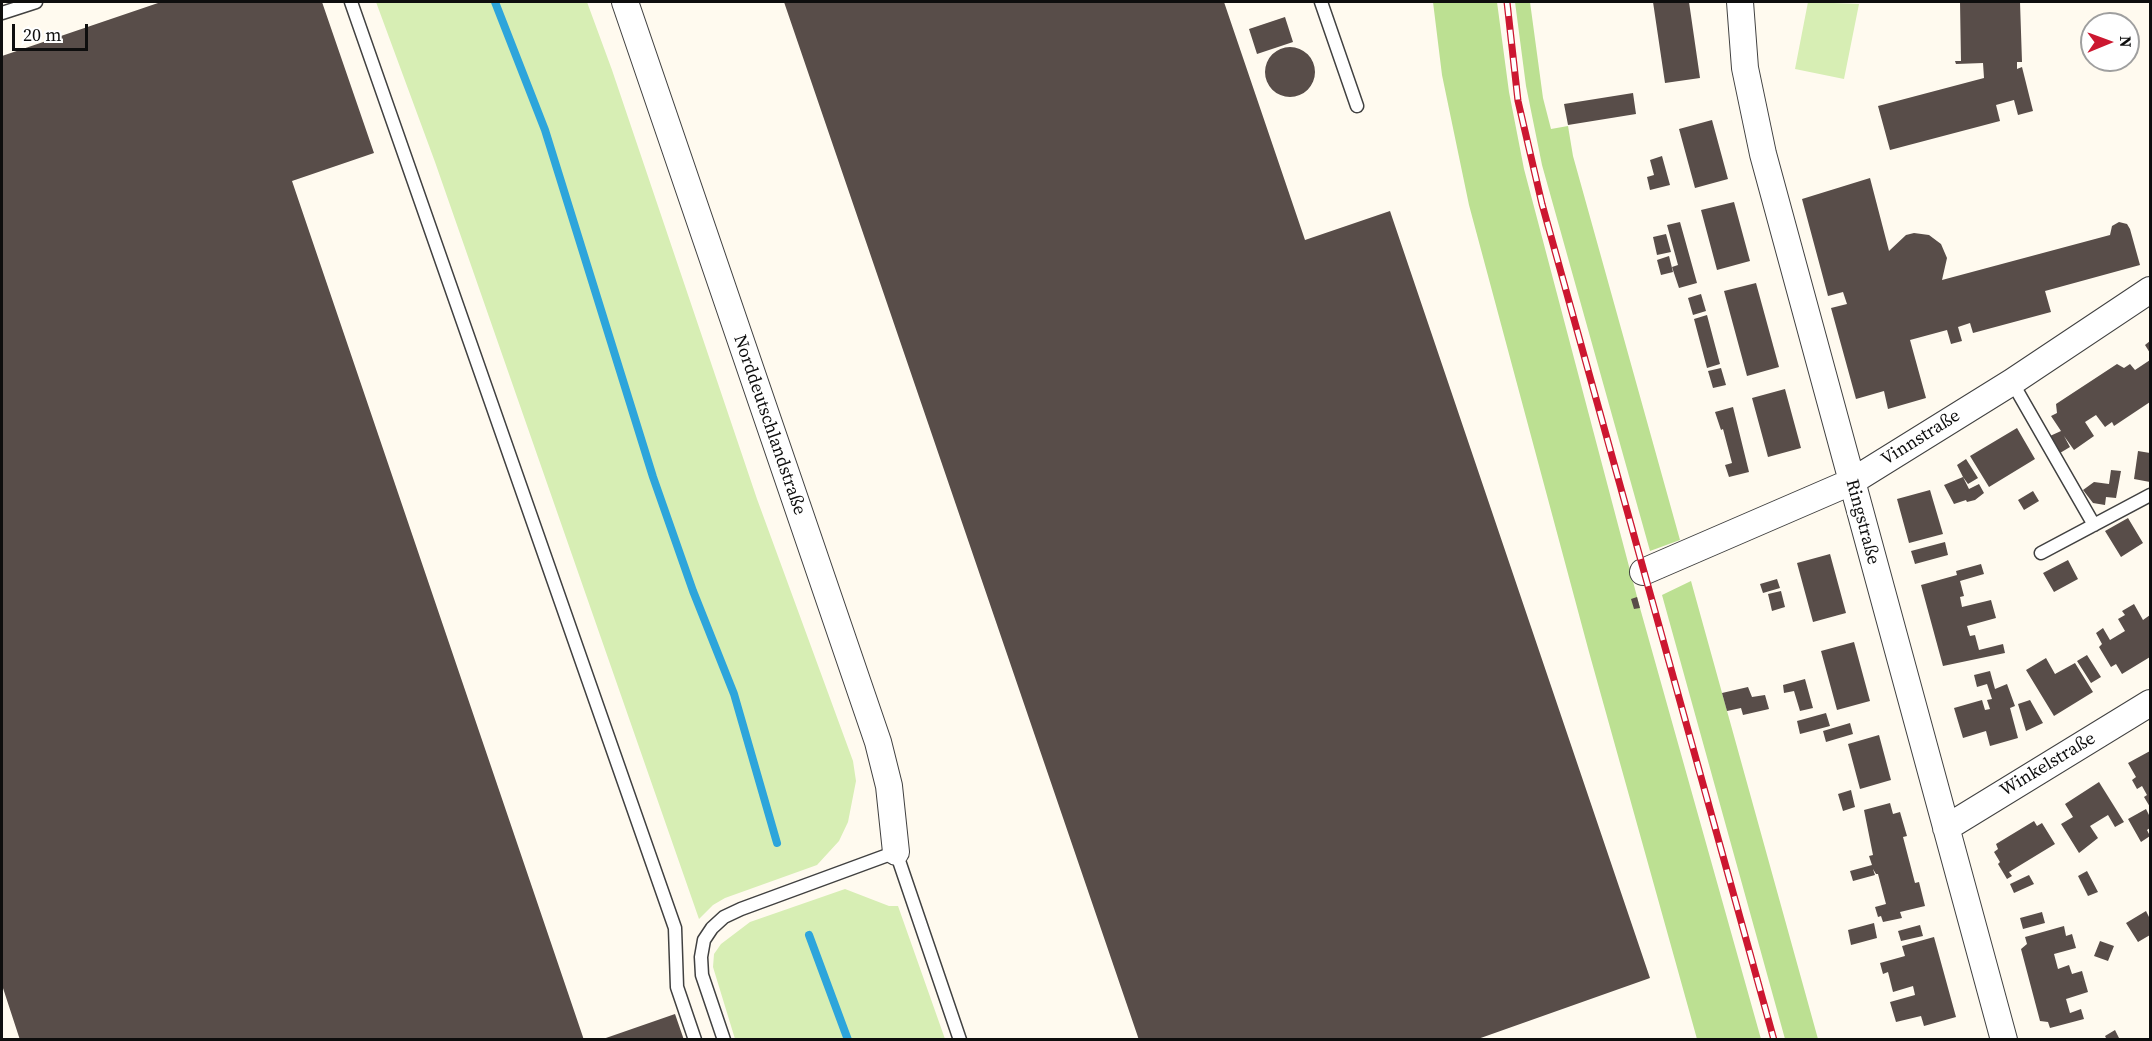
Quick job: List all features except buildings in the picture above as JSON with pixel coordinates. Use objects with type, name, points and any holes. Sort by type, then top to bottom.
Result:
[{"type":"street","name":"Norddeutschlandstraße","points":[[625,2],[878,742],[889,786],[896,852]]},
{"type":"street","name":"Ringstraße","points":[[1740,2],[1745,68],[1755,120],[1851,482],[2004,1040]]},
{"type":"street","name":"Vinnstraße","points":[[1643,572],[1851,482],[2012,382],[2151,290]]},
{"type":"street","name":"Winkelstraße","points":[[1946,828],[2151,703]]},
{"type":"lane","points":[[2,13],[36,2]]},
{"type":"lane","points":[[351,2],[675,928],[677,987],[694,1040]]},
{"type":"lane","points":[[1321,2],[1357,106]]},
{"type":"lane","points":[[2012,382],[2094,525]]},
{"type":"lane","points":[[2041,553],[2150,495]]},
{"type":"lane","points":[[724,1040],[701,966],[704,940],[712,928],[724,917],[741,909],[896,852],[960,1040]]},
{"type":"green space","points":[[376,2],[587,2],[612,70],[757,499],[853,761],[856,781],[848,822],[839,841],[817,865],[725,898],[713,905],[699,919],[435,162]]},
{"type":"green space","points":[[1433,2],[1497,2],[1509,92],[1524,169],[1640,608],[1761,1039],[1697,1039],[1589,652],[1469,205],[1442,75]]},
{"type":"green space","points":[[1515,2],[1530,2],[1543,98],[1551,129],[1568,126],[1573,156],[1680,540],[1650,551],[1542,165],[1526,86]]},
{"type":"green space","points":[[1808,2],[1859,4],[1844,79],[1795,69]]},
{"type":"green space","points":[[1691,581],[1818,1039],[1785,1039],[1662,595]]},
{"type":"green space","points":[[845,889],[889,906],[898,906],[945,1039],[735,1039],[713,967],[714,954],[721,944],[750,922]]},
{"type":"waterway","points":[[495,2],[545,130],[653,477],[693,591],[734,694],[777,843]]},
{"type":"waterway","points":[[809,935],[848,1040]]},
{"type":"railway","points":[[1507,2],[1518,101],[1542,204],[1774,1040]]}]
